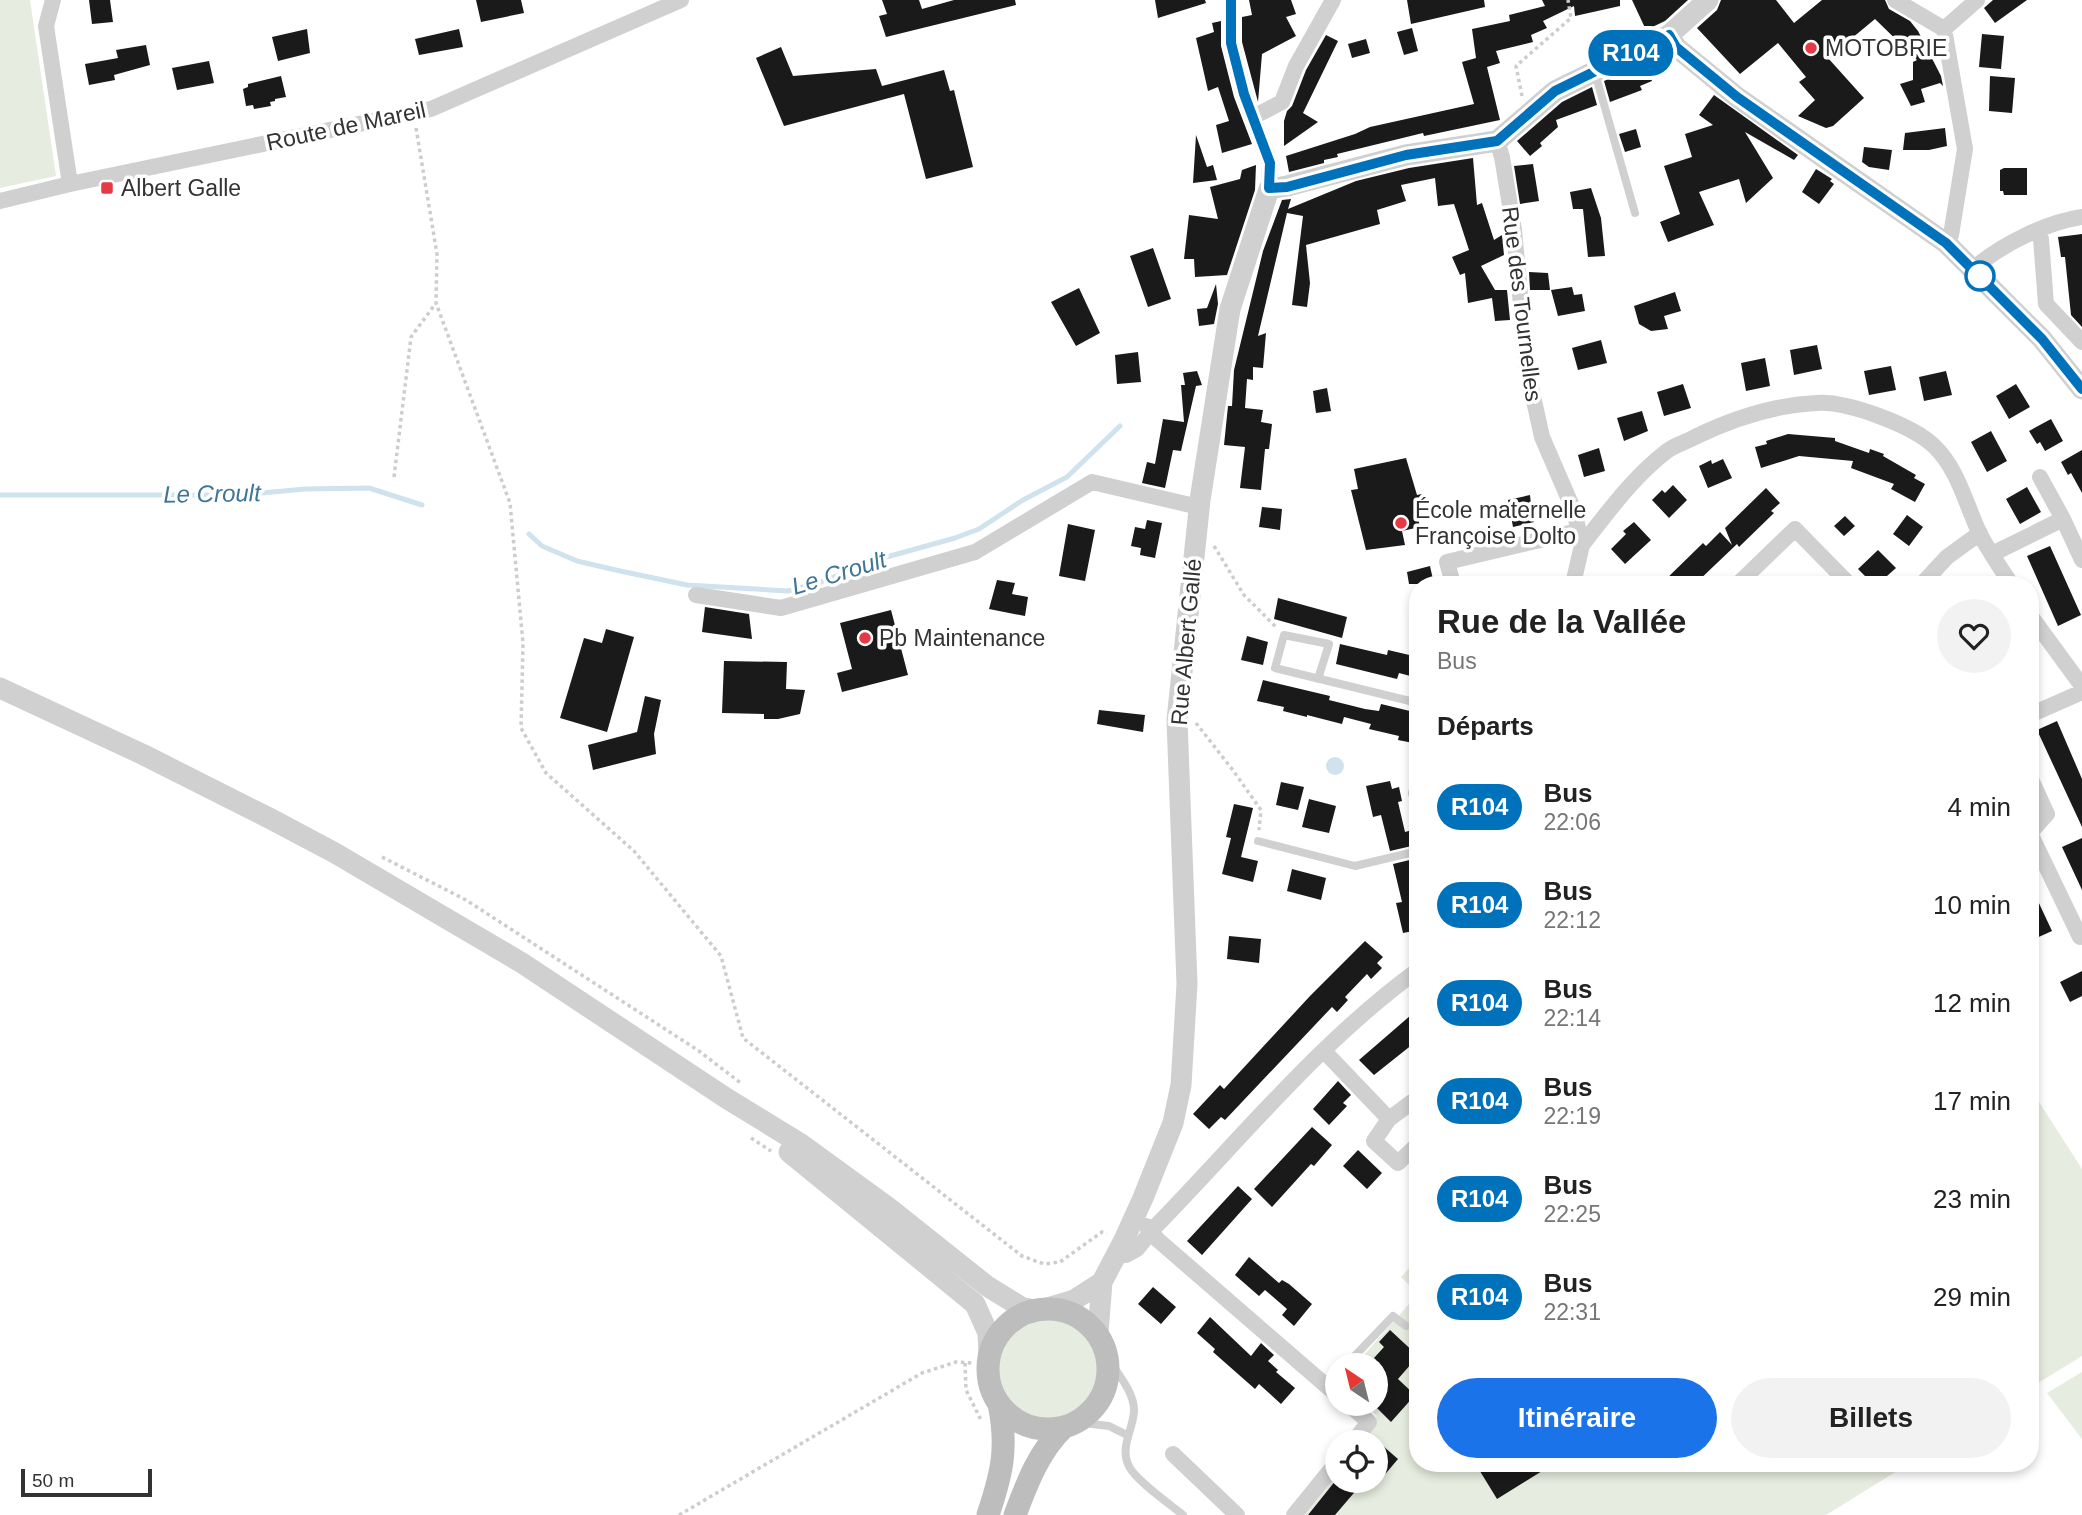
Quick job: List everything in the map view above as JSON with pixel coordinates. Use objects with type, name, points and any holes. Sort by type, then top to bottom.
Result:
[{"type":"main road","points":[[1015,1515],[1031,1474],[1044,1451],[1070,1425],[1091,1411],[1101,1399],[1109,1366],[1098,1333],[1086,1321],[1071,1312],[1054,1308],[1020,1315],[1006,1325],[995,1339],[987,1372],[991,1389],[999,1404],[1012,1417],[1028,1426],[1046,1429],[1070,1425]]},
{"type":"main road","points":[[988,1515],[1002,1474],[1005,1448],[999,1404]]},
{"type":"street","points":[[53,0],[47,26],[70,184]]},
{"type":"street","name":"Rue Albert Gallé","points":[[1102,1282],[1138,1233],[1173,1123],[1181,1085],[1187,984],[1178,768],[1179,702],[1198,514],[1230,309],[1269,188],[1270,163],[1252,117],[1231,43],[1231,0]]},
{"type":"street","points":[[1252,117],[1282,102],[1296,66],[1333,0]]},
{"type":"street","points":[[1269,188],[1287,187],[1406,155],[1497,141],[1555,91],[1669,35],[1708,0]]},
{"type":"street","points":[[1895,0],[1944,29],[1965,149],[1951,235],[1946,243]]},
{"type":"street","points":[[1944,29],[1977,0]]},
{"type":"street","name":"Route de Mareil","points":[[0,201],[431,109],[678,1]]},
{"type":"street","points":[[1669,35],[1676,47],[1737,97],[1946,243],[2042,339],[2082,389]]},
{"type":"street","name":"Rue des Tournelles","points":[[1497,141],[1514,230],[1527,369],[1542,437],[1574,511],[1580,538],[1574,576]]},
{"type":"street","points":[[1973,269],[1986,258],[2037,232],[2082,216]]},
{"type":"street","points":[[2037,232],[2041,239],[2046,304],[2082,342]]},
{"type":"street","points":[[1451,576],[1447,562],[1580,538],[1629,486],[1668,451],[1727,422],[1768,409],[1820,402],[1862,411],[1894,422],[1933,445],[1950,464],[1980,533],[2006,576]]},
{"type":"street","points":[[2040,477],[2082,559]]},
{"type":"street","points":[[696,595],[781,608],[975,552],[1092,482],[1198,514]]},
{"type":"street","points":[[1992,554],[2063,519]]},
{"type":"street","points":[[1746,576],[1795,529],[1841,576]]},
{"type":"street","points":[[1929,576],[1947,557],[1980,533]]},
{"type":"street","points":[[2039,627],[2082,686]]},
{"type":"street","points":[[0,688],[144,755],[335,853],[522,963],[726,1098],[801,1144],[938,1245],[986,1286],[1021,1307],[1039,1310],[1074,1300],[1102,1282]]},
{"type":"street","points":[[2039,711],[2082,692]]},
{"type":"street","points":[[2039,797],[2047,814],[2039,823]]},
{"type":"street","points":[[2039,852],[2080,937]]},
{"type":"street","points":[[1325,1378],[1138,1233],[1385,993],[1409,976]]},
{"type":"street","points":[[1324,1051],[1389,1119]]},
{"type":"street","points":[[726,1098],[966,1295],[975,1304],[985,1322],[989,1355]]},
{"type":"street","points":[[1409,1104],[1389,1119],[1374,1141],[1398,1163],[1409,1152]]},
{"type":"street","points":[[1098,1333],[1102,1282]]},
{"type":"street","points":[[1362,1416],[1369,1422],[1363,1430]]},
{"type":"street","points":[[1173,1454],[1237,1515]]},
{"type":"street","points":[[1294,1515],[1325,1477]]},
{"type":"lane","points":[[1594,70],[1635,213]]},
{"type":"lane","points":[[1318,679],[1329,644],[1284,635],[1275,668],[1318,679],[1409,701]]},
{"type":"lane","points":[[1258,841],[1355,866],[1409,853]]},
{"type":"lane","points":[[1357,1353],[1393,1315],[1406,1326]]},
{"type":"lane","points":[[1107,1357],[1133,1400],[1134,1411],[1127,1435],[1126,1458],[1131,1470],[1183,1515]]},
{"type":"lane","points":[[1070,1425],[1109,1426],[1127,1435]]},
{"type":"path","points":[[1527,115],[1516,65],[1571,18],[1567,0]]},
{"type":"path","points":[[414,113],[437,254],[436,303],[510,503],[523,643],[521,728],[546,773],[634,851],[721,956],[743,1038],[1022,1256],[1044,1264],[1060,1262],[1102,1232],[1138,1233]]},
{"type":"path","points":[[394,477],[411,337],[436,303]]},
{"type":"path","points":[[1198,514],[1244,595],[1284,635]]},
{"type":"path","points":[[1179,702],[1261,810],[1258,841]]},
{"type":"path","points":[[747,1135],[781,1158]]},
{"type":"path","points":[[679,1515],[922,1373],[956,1362],[965,1363],[967,1390],[984,1429]]},
{"type":"shaded area","points":[[0,0],[30,0],[56,176],[0,188]]},
{"type":"shaded area","points":[[2039,1102],[2082,1169],[2082,1356],[2039,1382]]},
{"type":"shaded area","points":[[1409,1268],[1409,1285],[1401,1277]]},
{"type":"shaded area","points":[[1409,1304],[1409,1472],[1895,1472],[1826,1515],[1298,1515],[1325,1481],[1325,1493],[1388,1493],[1388,1430],[1366,1430],[1377,1416],[1388,1416],[1388,1353],[1366,1353]]},
{"type":"shaded area","points":[[1047,1319],[1066,1323],[1083,1334],[1094,1351],[1098,1370],[1094,1389],[1083,1406],[1066,1417],[1047,1421],[1028,1417],[1011,1406],[1000,1389],[996,1370],[1000,1351],[1011,1334],[1028,1323]]},
{"type":"shaded area","points":[[2082,1372],[2082,1439],[2047,1393]]},
{"type":"water","points":[[1335,757],[1341,760],[1344,766],[1341,772],[1335,775],[1329,772],[1326,766],[1329,760]]},
{"type":"building","points":[[89,0],[110,0],[113,22],[92,24]]},
{"type":"building","points":[[476,0],[521,0],[524,13],[481,22]]},
{"type":"building","points":[[882,0],[919,0],[922,9],[954,0],[1015,0],[1016,5],[886,37],[879,16],[887,14]]},
{"type":"building","points":[[1155,0],[1205,0],[1206,3],[1158,18]]},
{"type":"building","points":[[1249,0],[1291,0],[1296,14],[1286,17],[1296,36],[1262,54],[1258,102],[1242,42],[1242,17],[1252,15]]},
{"type":"building","points":[[1407,0],[1484,0],[1485,7],[1411,24]]},
{"type":"building","points":[[1542,0],[1620,0],[1620,6],[1575,16],[1574,6],[1543,21],[1547,28],[1531,35],[1533,42],[1496,51],[1500,63],[1487,67],[1500,120],[1424,136],[1423,133],[1337,154],[1338,157],[1324,160],[1324,163],[1289,172],[1286,156],[1370,127],[1474,104],[1462,62],[1476,58],[1472,29],[1510,21],[1509,15],[1545,6]]},
{"type":"building","points":[[1632,0],[1688,0],[1665,21],[1646,30]]},
{"type":"building","points":[[1721,0],[1776,0],[1794,23],[1822,0],[1885,0],[1889,9],[1910,21],[1918,31],[1941,76],[1943,86],[1940,83],[1921,89],[1925,102],[1911,106],[1900,84],[1913,80],[1913,62],[1917,60],[1875,19],[1828,58],[1864,98],[1833,126],[1826,128],[1798,116],[1815,100],[1799,82],[1806,77],[1778,43],[1740,74],[1697,28],[1717,10]]},
{"type":"building","points":[[1993,0],[2027,0],[1995,23],[1984,8]]},
{"type":"building","points":[[1221,21],[1221,46],[1234,97],[1252,144],[1222,153],[1216,125],[1229,121],[1218,87],[1208,91],[1196,38],[1214,32],[1212,23]]},
{"type":"building","points":[[1412,28],[1418,51],[1404,55],[1397,32]]},
{"type":"building","points":[[307,29],[310,53],[278,61],[272,37]]},
{"type":"building","points":[[459,29],[463,47],[419,55],[415,39]]},
{"type":"building","points":[[1982,34],[2004,36],[2001,69],[1979,67]]},
{"type":"building","points":[[1326,35],[1338,41],[1303,113],[1318,122],[1284,146],[1284,121],[1287,111],[1292,106],[1306,70]]},
{"type":"building","points":[[1366,39],[1370,53],[1352,58],[1348,44]]},
{"type":"building","points":[[146,45],[150,65],[114,75],[115,80],[89,85],[85,64],[118,58],[116,50]]},
{"type":"building","points":[[781,47],[793,76],[876,69],[882,86],[944,70],[950,91],[954,90],[973,167],[926,179],[904,94],[784,126],[756,58]]},
{"type":"building","points":[[209,61],[214,83],[177,90],[172,68]]},
{"type":"building","points":[[1645,62],[1652,81],[1640,86],[1642,90],[1610,102],[1604,81]]},
{"type":"building","points":[[281,76],[286,97],[270,102],[271,106],[254,109],[253,105],[246,106],[243,89],[248,87],[248,84]]},
{"type":"building","points":[[1990,76],[2015,78],[2012,113],[1989,111]]},
{"type":"building","points":[[1592,87],[1597,105],[1556,120],[1558,127],[1530,156],[1517,141],[1562,102]]},
{"type":"building","points":[[1714,95],[1798,155],[1794,160],[1745,132],[1773,178],[1746,203],[1739,179],[1699,192],[1714,225],[1668,242],[1660,222],[1680,214],[1664,166],[1692,157],[1685,134],[1713,125],[1699,115]]},
{"type":"building","points":[[1945,128],[1947,146],[1929,150],[1903,150],[1905,133]]},
{"type":"building","points":[[1636,129],[1641,147],[1625,152],[1619,134]]},
{"type":"building","points":[[1196,135],[1207,167],[1213,165],[1217,180],[1193,183]]},
{"type":"building","points":[[1864,147],[1892,150],[1889,170],[1869,167],[1862,162]]},
{"type":"building","points":[[1473,158],[1477,205],[1482,203],[1494,240],[1502,235],[1504,255],[1481,266],[1495,290],[1507,290],[1510,320],[1495,321],[1492,298],[1468,303],[1465,273],[1460,275],[1452,257],[1469,250],[1454,204],[1438,206],[1435,178],[1401,185],[1406,201],[1377,210],[1380,224],[1306,245],[1310,283],[1307,307],[1292,305],[1303,216],[1287,213],[1258,336],[1266,333],[1263,368],[1253,367],[1253,380],[1247,379],[1245,408],[1263,410],[1261,422],[1272,424],[1269,449],[1265,449],[1261,490],[1240,488],[1245,447],[1224,445],[1228,406],[1232,406],[1234,370],[1263,251],[1282,200],[1291,199],[1288,209],[1356,181],[1409,168]]},
{"type":"building","points":[[1533,164],[1539,201],[1520,204],[1514,166]]},
{"type":"building","points":[[1256,165],[1255,190],[1227,275],[1195,277],[1194,259],[1184,259],[1189,215],[1218,219],[1210,187],[1240,179],[1242,170]]},
{"type":"building","points":[[2027,168],[2027,195],[2004,195],[2003,191],[2000,191],[2000,170]]},
{"type":"building","points":[[1816,169],[1832,179],[1830,181],[1834,184],[1819,204],[1802,192]]},
{"type":"building","points":[[1591,188],[1601,218],[1605,256],[1588,257],[1583,209],[1573,209],[1570,192]]},
{"type":"building","points":[[2082,234],[2082,327],[2071,315],[2065,257],[2061,257],[2058,237]]},
{"type":"building","points":[[1153,248],[1171,299],[1148,307],[1130,256]]},
{"type":"building","points":[[1529,272],[1548,273],[1550,290],[1530,290]]},
{"type":"building","points":[[1216,284],[1218,304],[1214,324],[1199,326],[1197,309],[1207,308]]},
{"type":"building","points":[[1572,287],[1574,295],[1582,294],[1585,311],[1558,316],[1551,290]]},
{"type":"building","points":[[1079,288],[1100,333],[1076,346],[1051,302]]},
{"type":"building","points":[[1675,292],[1681,311],[1664,316],[1668,329],[1651,331],[1639,324],[1634,306]]},
{"type":"building","points":[[1601,340],[1607,363],[1578,370],[1572,348]]},
{"type":"building","points":[[1817,345],[1822,369],[1794,375],[1790,350]]},
{"type":"building","points":[[1138,352],[1141,382],[1117,384],[1115,355]]},
{"type":"building","points":[[1765,358],[1770,386],[1746,391],[1741,363]]},
{"type":"building","points":[[1891,366],[1896,390],[1869,395],[1864,371]]},
{"type":"building","points":[[1197,371],[1202,385],[1196,386],[1181,451],[1173,450],[1165,488],[1142,483],[1147,462],[1155,464],[1163,419],[1184,422],[1181,385],[1185,385],[1183,373]]},
{"type":"building","points":[[1946,371],[1952,395],[1924,401],[1919,377]]},
{"type":"building","points":[[1683,384],[1691,408],[1664,416],[1657,392]]},
{"type":"building","points":[[2016,384],[2030,407],[2009,419],[1996,396]]},
{"type":"building","points":[[1327,388],[1331,411],[1316,413],[1313,391]]},
{"type":"building","points":[[1642,411],[1648,431],[1624,441],[1617,418]]},
{"type":"building","points":[[2051,419],[2063,441],[2045,451],[2029,431]]},
{"type":"building","points":[[1991,431],[2007,461],[1987,472],[1971,442]]},
{"type":"building","points":[[1788,434],[1835,438],[1835,441],[1869,453],[1870,449],[1884,454],[1883,456],[1916,475],[1914,478],[1925,484],[1915,502],[1891,489],[1894,484],[1851,468],[1853,461],[1799,456],[1761,468],[1755,447]]},
{"type":"building","points":[[1599,448],[1605,471],[1584,477],[1578,455]]},
{"type":"building","points":[[2082,450],[2082,493],[2071,473],[2068,475],[2061,462]]},
{"type":"building","points":[[1406,458],[1417,495],[1422,494],[1426,516],[1418,518],[1420,527],[1402,531],[1405,545],[1366,550],[1351,490],[1358,489],[1354,469]]},
{"type":"building","points":[[1723,459],[1732,478],[1708,488],[1699,466],[1711,460],[1712,464]]},
{"type":"building","points":[[1673,485],[1687,500],[1669,518],[1652,500],[1662,490],[1665,493]]},
{"type":"building","points":[[2027,487],[2041,512],[2020,524],[2006,499]]},
{"type":"building","points":[[1766,488],[1780,503],[1771,511],[1774,513],[1739,547],[1737,544],[1703,576],[1669,576],[1703,543],[1706,546],[1720,532],[1732,545],[1725,528]]},
{"type":"building","points":[[1530,495],[1531,504],[1536,503],[1539,518],[1533,519],[1534,522],[1513,527],[1508,500]]},
{"type":"building","points":[[1262,507],[1282,509],[1280,530],[1259,527]]},
{"type":"building","points":[[1907,515],[1923,527],[1909,546],[1893,534]]},
{"type":"building","points":[[1845,516],[1855,526],[1844,536],[1834,526]]},
{"type":"building","points":[[1147,520],[1162,523],[1155,558],[1140,555],[1141,548],[1131,546],[1135,527],[1145,529]]},
{"type":"building","points":[[1634,522],[1651,540],[1625,564],[1611,549],[1626,534],[1623,531]]},
{"type":"building","points":[[1068,524],[1095,530],[1085,581],[1059,576]]},
{"type":"building","points":[[2050,546],[2081,615],[2058,626],[2039,583],[2039,576],[2036,576],[2027,556]]},
{"type":"building","points":[[1878,550],[1896,568],[1887,576],[1865,576],[1858,569]]},
{"type":"building","points":[[1430,566],[1432,576],[1409,576],[1409,584],[1407,572]]},
{"type":"building","points":[[997,580],[1015,583],[1012,594],[1028,597],[1025,616],[989,609]]},
{"type":"building","points":[[1278,598],[1347,617],[1342,638],[1274,619]]},
{"type":"building","points":[[705,607],[749,614],[752,639],[702,632]]},
{"type":"building","points":[[891,610],[908,675],[842,692],[837,673],[852,669],[840,623]]},
{"type":"building","points":[[606,629],[634,637],[607,732],[560,718],[584,638],[602,643]]},
{"type":"building","points":[[1247,636],[1268,642],[1263,665],[1241,660]]},
{"type":"building","points":[[1340,644],[1387,655],[1388,650],[1409,655],[1409,676],[1399,673],[1397,679],[1336,664]]},
{"type":"building","points":[[724,661],[787,662],[786,689],[805,690],[800,714],[764,719],[764,714],[722,713]]},
{"type":"building","points":[[1263,680],[1330,696],[1329,700],[1365,709],[1379,711],[1381,704],[1409,711],[1409,742],[1398,740],[1399,736],[1369,729],[1371,724],[1344,717],[1342,724],[1307,717],[1283,711],[1284,707],[1257,701]]},
{"type":"building","points":[[645,696],[661,700],[654,734],[656,754],[593,770],[588,745],[637,732]]},
{"type":"building","points":[[1099,710],[1145,715],[1143,732],[1097,724]]},
{"type":"building","points":[[2057,721],[2082,779],[2082,827],[2039,734],[2039,729]]},
{"type":"building","points":[[1390,781],[1392,789],[1399,787],[1402,801],[1398,802],[1405,832],[1409,831],[1409,847],[1390,851],[1381,815],[1373,817],[1366,786]]},
{"type":"building","points":[[1281,782],[1304,787],[1298,810],[1276,805]]},
{"type":"building","points":[[1309,799],[1336,806],[1329,833],[1302,827]]},
{"type":"building","points":[[1234,804],[1253,808],[1241,857],[1258,861],[1253,882],[1222,874],[1231,838],[1226,837]]},
{"type":"building","points":[[2082,838],[2082,890],[2062,847]]},
{"type":"building","points":[[1409,860],[1409,932],[1403,933],[1396,903],[1402,902],[1393,864]]},
{"type":"building","points":[[1292,869],[1326,878],[1321,900],[1287,891]]},
{"type":"building","points":[[2039,903],[2052,931],[2039,937]]},
{"type":"building","points":[[1229,936],[1261,939],[1259,963],[1227,959]]},
{"type":"building","points":[[1365,941],[1383,957],[1377,963],[1382,968],[1371,979],[1367,974],[1345,997],[1348,1000],[1337,1012],[1332,1007],[1225,1120],[1221,1117],[1209,1129],[1193,1114],[1220,1085],[1224,1089]]},
{"type":"building","points":[[2082,971],[2082,996],[2070,1002],[2060,982]]},
{"type":"building","points":[[1409,1017],[1409,1047],[1374,1075],[1359,1060]]},
{"type":"building","points":[[1338,1081],[1351,1095],[1343,1103],[1347,1106],[1329,1125],[1313,1109]]},
{"type":"building","points":[[1312,1127],[1332,1145],[1272,1207],[1254,1189]]},
{"type":"building","points":[[1358,1150],[1382,1173],[1367,1189],[1343,1166]]},
{"type":"building","points":[[1238,1186],[1252,1199],[1202,1255],[1187,1241]]},
{"type":"building","points":[[1249,1257],[1279,1283],[1282,1280],[1289,1284],[1312,1304],[1294,1326],[1282,1315],[1287,1309],[1265,1290],[1259,1296],[1235,1275]]},
{"type":"building","points":[[1153,1287],[1176,1307],[1161,1324],[1138,1304]]},
{"type":"building","points":[[1210,1317],[1251,1356],[1261,1343],[1274,1355],[1268,1361],[1278,1370],[1276,1372],[1295,1388],[1281,1404],[1259,1384],[1255,1389],[1213,1352],[1215,1349],[1197,1333]]},
{"type":"building","points":[[1390,1330],[1409,1348],[1409,1366],[1398,1379],[1409,1389],[1409,1402],[1391,1422],[1385,1416],[1388,1416],[1388,1353],[1379,1353],[1384,1347],[1379,1342]]},
{"type":"building","points":[[1388,1450],[1398,1459],[1388,1471]]},
{"type":"building","points":[[1480,1472],[1540,1472],[1497,1499]]},
{"type":"building","points":[[1326,1493],[1354,1493],[1335,1515],[1308,1515]]},
{"type":"waterway","name":"Le Croult","points":[[529,534],[542,546],[577,561],[620,571],[687,585],[788,591],[821,582],[876,560],[979,529],[1023,500],[1067,477],[1120,426]]},
{"type":"waterway","name":"Le Croult","points":[[0,495],[240,495],[305,489],[369,488],[422,505]]},
{"type":"bus line","name":"R104","points":[[1231,0],[1231,43],[1244,94],[1270,163],[1269,188],[1287,187],[1406,155],[1497,141],[1555,91],[1669,35],[1676,47],[1737,97],[1946,243],[2042,339],[2082,389]]},
{"type":"place","name":"MOTOBRIE","points":[[1811,48]]},
{"type":"place","name":"Albert Galle","points":[[107,188]]},
{"type":"place","name":"École maternelle Françoise Dolto","points":[[1401,523]]},
{"type":"place","name":"Pb Maintenance","points":[[865,638]]}]
